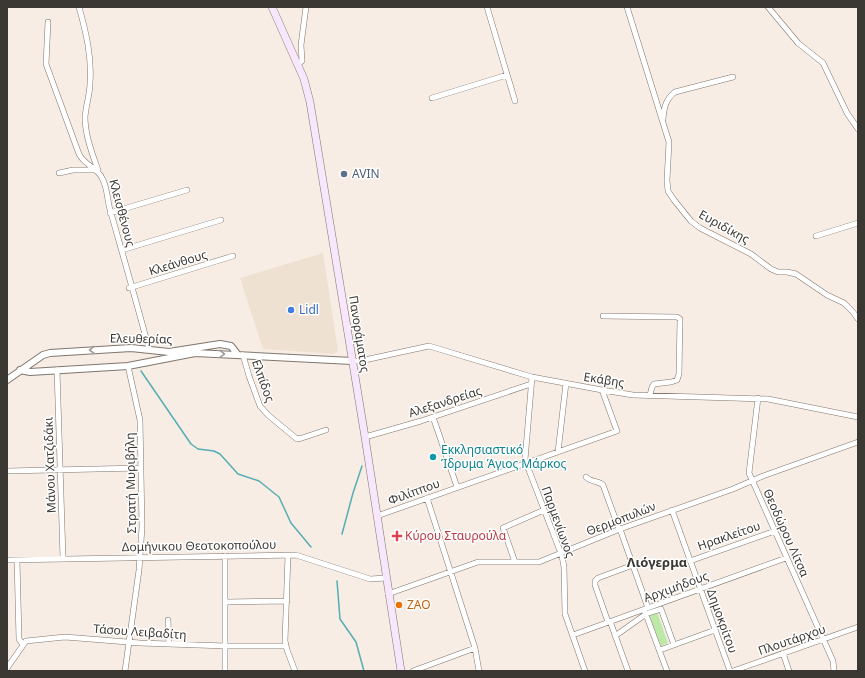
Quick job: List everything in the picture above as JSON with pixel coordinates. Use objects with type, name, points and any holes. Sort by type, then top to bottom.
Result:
[{"type":"main road","name":"Πανοράματος","points":[[272,7],[298,64],[306,86],[312,113],[401,671]]},
{"type":"street","points":[[59,174],[73,170],[97,170],[89,143],[85,117],[90,84],[90,64],[86,36],[79,7]]},
{"type":"street","points":[[298,64],[302,61],[301,49],[306,7]]},
{"type":"street","points":[[487,7],[515,101]]},
{"type":"street","name":"Ευριδίκης","points":[[627,7],[669,142],[667,180],[668,190],[691,221],[711,234],[751,254],[771,269],[778,272],[796,274],[827,295],[844,303],[858,319]]},
{"type":"street","points":[[768,7],[798,44],[823,63],[847,113],[858,129]]},
{"type":"street","name":"Κλεισθένους","points":[[48,22],[47,66],[79,154],[86,164],[97,170],[103,179],[110,213],[122,250],[131,288],[149,349]]},
{"type":"street","points":[[432,98],[507,75]]},
{"type":"street","points":[[663,122],[665,106],[670,95],[675,92],[733,77]]},
{"type":"street","points":[[110,213],[187,190]]},
{"type":"street","points":[[122,250],[221,220]]},
{"type":"street","points":[[816,236],[858,223]]},
{"type":"street","name":"Κλεάνθους","points":[[131,288],[233,256]]},
{"type":"street","points":[[603,316],[680,319],[679,374],[676,380],[671,382],[654,384],[650,395]]},
{"type":"street","name":"Ελευθερίας","points":[[7,380],[20,370],[50,353],[123,348],[149,349],[169,352],[189,350],[214,344],[223,344],[231,346],[241,355]]},
{"type":"street","name":"Εκάβης","points":[[352,362],[429,346],[532,377],[602,390],[634,395],[758,398],[858,417]]},
{"type":"street","name":"Ελευθερίας","points":[[20,370],[25,372],[128,366],[190,353],[352,362]]},
{"type":"street","name":"Ελπίδος","points":[[241,355],[257,400],[268,415],[289,434],[297,439],[326,430]]},
{"type":"street","name":"Στρατή Μυριβήλη","points":[[124,671],[141,557],[140,420],[128,366]]},
{"type":"street","name":"Μάνου Χατζιδάκι","points":[[56,370],[61,469],[63,558]]},
{"type":"street","name":"Παρμενίωνος","points":[[532,377],[525,456],[526,463],[561,553],[564,567],[565,614],[585,671]]},
{"type":"street","points":[[558,452],[566,383]]},
{"type":"street","name":"Αλεξανδρείας","points":[[364,437],[433,417],[532,384]]},
{"type":"street","name":"Φιλίππου","points":[[377,516],[617,431],[602,390]]},
{"type":"street","name":"Θεοδώρου Λίτσα","points":[[758,398],[749,472],[833,661],[834,671]]},
{"type":"street","points":[[433,417],[457,488]]},
{"type":"street","name":"Θερμοπυλών","points":[[388,594],[478,562],[537,562],[619,529],[858,442]]},
{"type":"street","points":[[7,471],[141,468]]},
{"type":"street","points":[[586,477],[591,482],[600,482],[603,485],[633,565],[646,610],[667,671]]},
{"type":"street","points":[[427,498],[475,648],[479,671]]},
{"type":"street","points":[[515,562],[503,528],[544,510]]},
{"type":"street","name":"Δημοκρίτου","points":[[672,510],[730,671]]},
{"type":"street","name":"Ηρακλείτου","points":[[690,561],[775,531]]},
{"type":"street","points":[[288,555],[286,646],[295,671]]},
{"type":"street","name":"Δομήνικου Θεοτοκοπούλου","points":[[7,560],[288,555],[302,556],[370,580],[386,578]]},
{"type":"street","points":[[225,556],[225,671]]},
{"type":"street","name":"Αρχιμήδους","points":[[573,635],[646,610],[786,558]]},
{"type":"street","points":[[7,668],[23,645],[19,639],[17,560]]},
{"type":"street","points":[[628,671],[595,585],[595,581],[598,578],[633,565]]},
{"type":"street","points":[[226,602],[287,601]]},
{"type":"street","points":[[615,636],[646,610],[661,609],[674,645]]},
{"type":"street","points":[[168,620],[169,644]]},
{"type":"street","name":"Πλουτάρχου","points":[[733,671],[858,627]]},
{"type":"street","points":[[660,650],[715,630]]},
{"type":"street","name":"Τάσου Λειβαδίτη","points":[[23,645],[29,640],[65,636],[169,644],[286,646]]},
{"type":"street","points":[[413,671],[475,648]]},
{"type":"street","points":[[783,653],[789,671]]},
{"type":"shaded area","name":"Lidl","points":[[323,253],[338,351],[334,354],[263,349],[240,278]]},
{"type":"green space","points":[[657,612],[668,643],[661,646],[649,614]]},
{"type":"waterway","points":[[141,371],[191,444],[198,449],[214,451],[220,454],[238,474],[259,481],[279,497],[291,523],[311,547]]},
{"type":"waterway","points":[[342,534],[362,466]]},
{"type":"waterway","points":[[337,581],[340,619],[356,642],[364,671]]},
{"type":"place","name":"AVIN","points":[[344,174]]},
{"type":"place","name":"Lidl","points":[[291,310]]},
{"type":"place","name":"Εκκλησιαστικό Ίδρυμα Άγιος Μάρκος","points":[[433,457]]},
{"type":"place","name":"Κύρου Σταυρούλα","points":[[397,536]]},
{"type":"place","name":"ZAO","points":[[399,605]]},
{"type":"district","name":"Λιόγερμα","points":[[657,562]]}]
